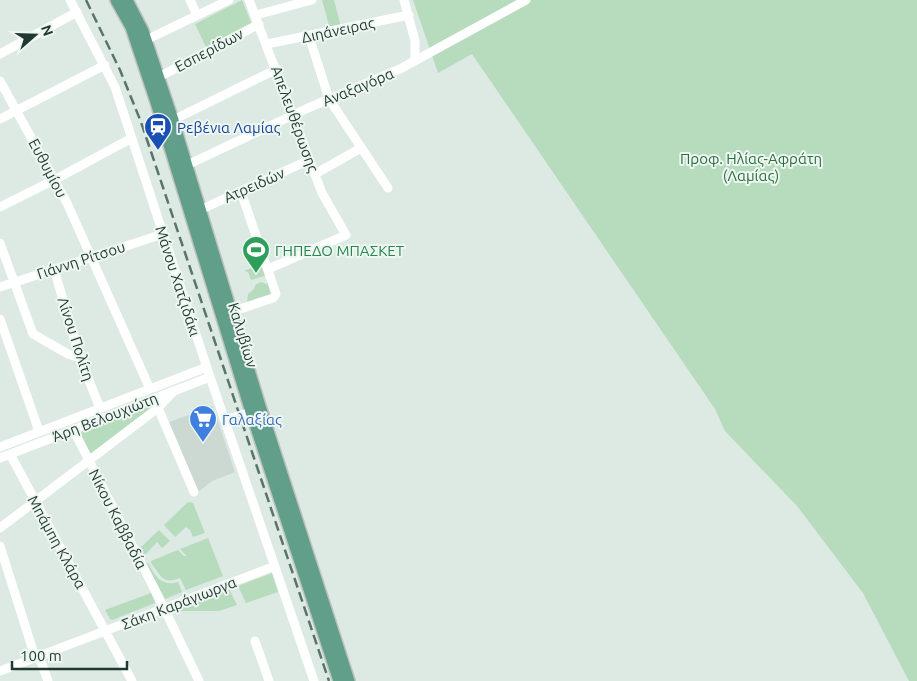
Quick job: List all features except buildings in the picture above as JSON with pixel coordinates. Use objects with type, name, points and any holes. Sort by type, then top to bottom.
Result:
[{"type":"main road","name":"Καλυβίων","points":[[116,0],[159,77],[231,312],[349,681]]},
{"type":"main road","name":"Καλυβίων","points":[[127,0],[251,412],[339,681]]},
{"type":"street","name":"Μάνου Χατζιδάκι","points":[[70,0],[112,79],[210,377],[314,681]]},
{"type":"street","points":[[190,0],[197,15]]},
{"type":"street","points":[[141,42],[229,0]]},
{"type":"street","name":"Απελευθέρωσης","points":[[250,0],[309,160],[325,199],[346,235],[268,269]]},
{"type":"street","name":"Εσπερίδων","points":[[159,77],[258,20],[312,0]]},
{"type":"street","points":[[404,0],[415,41],[415,61]]},
{"type":"street","name":"Αναξαγόρα","points":[[187,166],[328,99],[383,77],[526,0]]},
{"type":"street","points":[[0,54],[77,12]]},
{"type":"street","name":"Διηάνειρας","points":[[267,44],[408,15]]},
{"type":"street","points":[[309,36],[328,99],[388,188]]},
{"type":"street","points":[[0,119],[105,65]]},
{"type":"street","points":[[173,120],[277,69]]},
{"type":"street","name":"Ευθυμίου","points":[[0,81],[56,179],[150,389]]},
{"type":"street","points":[[0,207],[132,138]]},
{"type":"street","points":[[315,174],[361,148]]},
{"type":"street","name":"Ατρειδών","points":[[200,210],[309,160]]},
{"type":"street","points":[[231,312],[274,298],[276,294],[241,192]]},
{"type":"street","name":"Γιάννη Ρίτσου","points":[[0,287],[163,234]]},
{"type":"street","points":[[0,243],[33,334],[68,354],[80,358]]},
{"type":"street","name":"Λίνου Πολίτη","points":[[54,269],[80,358],[100,408]]},
{"type":"street","points":[[0,319],[40,431]]},
{"type":"street","name":"Άρη Βελουχιώτη","points":[[0,447],[207,367]]},
{"type":"street","name":"Άρη Βελουχιώτη","points":[[0,458],[210,377]]},
{"type":"street","points":[[0,528],[158,408],[174,391]]},
{"type":"street","points":[[158,408],[194,492]]},
{"type":"street","points":[[225,420],[251,412]]},
{"type":"street","name":"Νίκου Καββαδία","points":[[73,429],[199,681]]},
{"type":"street","name":"Μπάμπη Κλάρα","points":[[10,454],[132,681]]},
{"type":"street","points":[[0,546],[3,566],[48,681]]},
{"type":"street","name":"Σάκη Καράγιωργα","points":[[0,671],[274,566]]},
{"type":"street","points":[[255,641],[269,681]]},
{"type":"shaded area","points":[[213,406],[235,472],[212,481],[198,492],[169,422]]},
{"type":"green space","points":[[242,0],[252,25],[207,49],[195,24]]},
{"type":"green space","points":[[322,0],[334,0],[341,27],[330,29]]},
{"type":"green space","name":"Προφ. Ηλίας-Αφράτη (Λαμίας)","points":[[413,0],[917,0],[917,681],[909,681],[863,593],[797,506],[725,431],[715,409],[472,54],[438,73]]},
{"type":"green space","name":"ΓΗΠΕΔΟ ΜΠΑΣΚΕΤ","points":[[262,264],[266,277],[251,280],[248,272],[244,271]]},
{"type":"green space","points":[[261,282],[266,284],[269,282],[273,294],[247,304],[248,294],[256,284]]},
{"type":"green space","points":[[153,403],[155,406],[90,456],[77,432]]},
{"type":"green space","points":[[188,502],[193,503],[205,533],[193,537],[190,530],[186,527],[175,537],[164,525]]},
{"type":"green space","points":[[159,530],[170,541],[162,548],[157,542],[143,557],[139,549]]},
{"type":"green space","points":[[208,538],[223,576],[186,590],[180,578],[169,580],[162,578],[151,563],[151,561],[178,550],[184,556],[187,556],[180,549]]},
{"type":"green space","points":[[146,563],[163,582],[178,582],[182,592],[165,599]]},
{"type":"green space","points":[[272,573],[278,592],[246,603],[238,586]]},
{"type":"green space","points":[[229,589],[237,605],[219,611],[180,611],[179,609]]},
{"type":"green space","points":[[151,593],[155,603],[112,620],[105,610]]},
{"type":"railway","points":[[86,0],[120,70],[141,122],[329,681]]},
{"type":"place","name":"Ρεβένια Λαμίας","points":[[158,151]]},
{"type":"place","name":"ΓΗΠΕΔΟ ΜΠΑΣΚΕΤ","points":[[256,274]]},
{"type":"place","name":"Γαλαξίας","points":[[203,443]]}]
